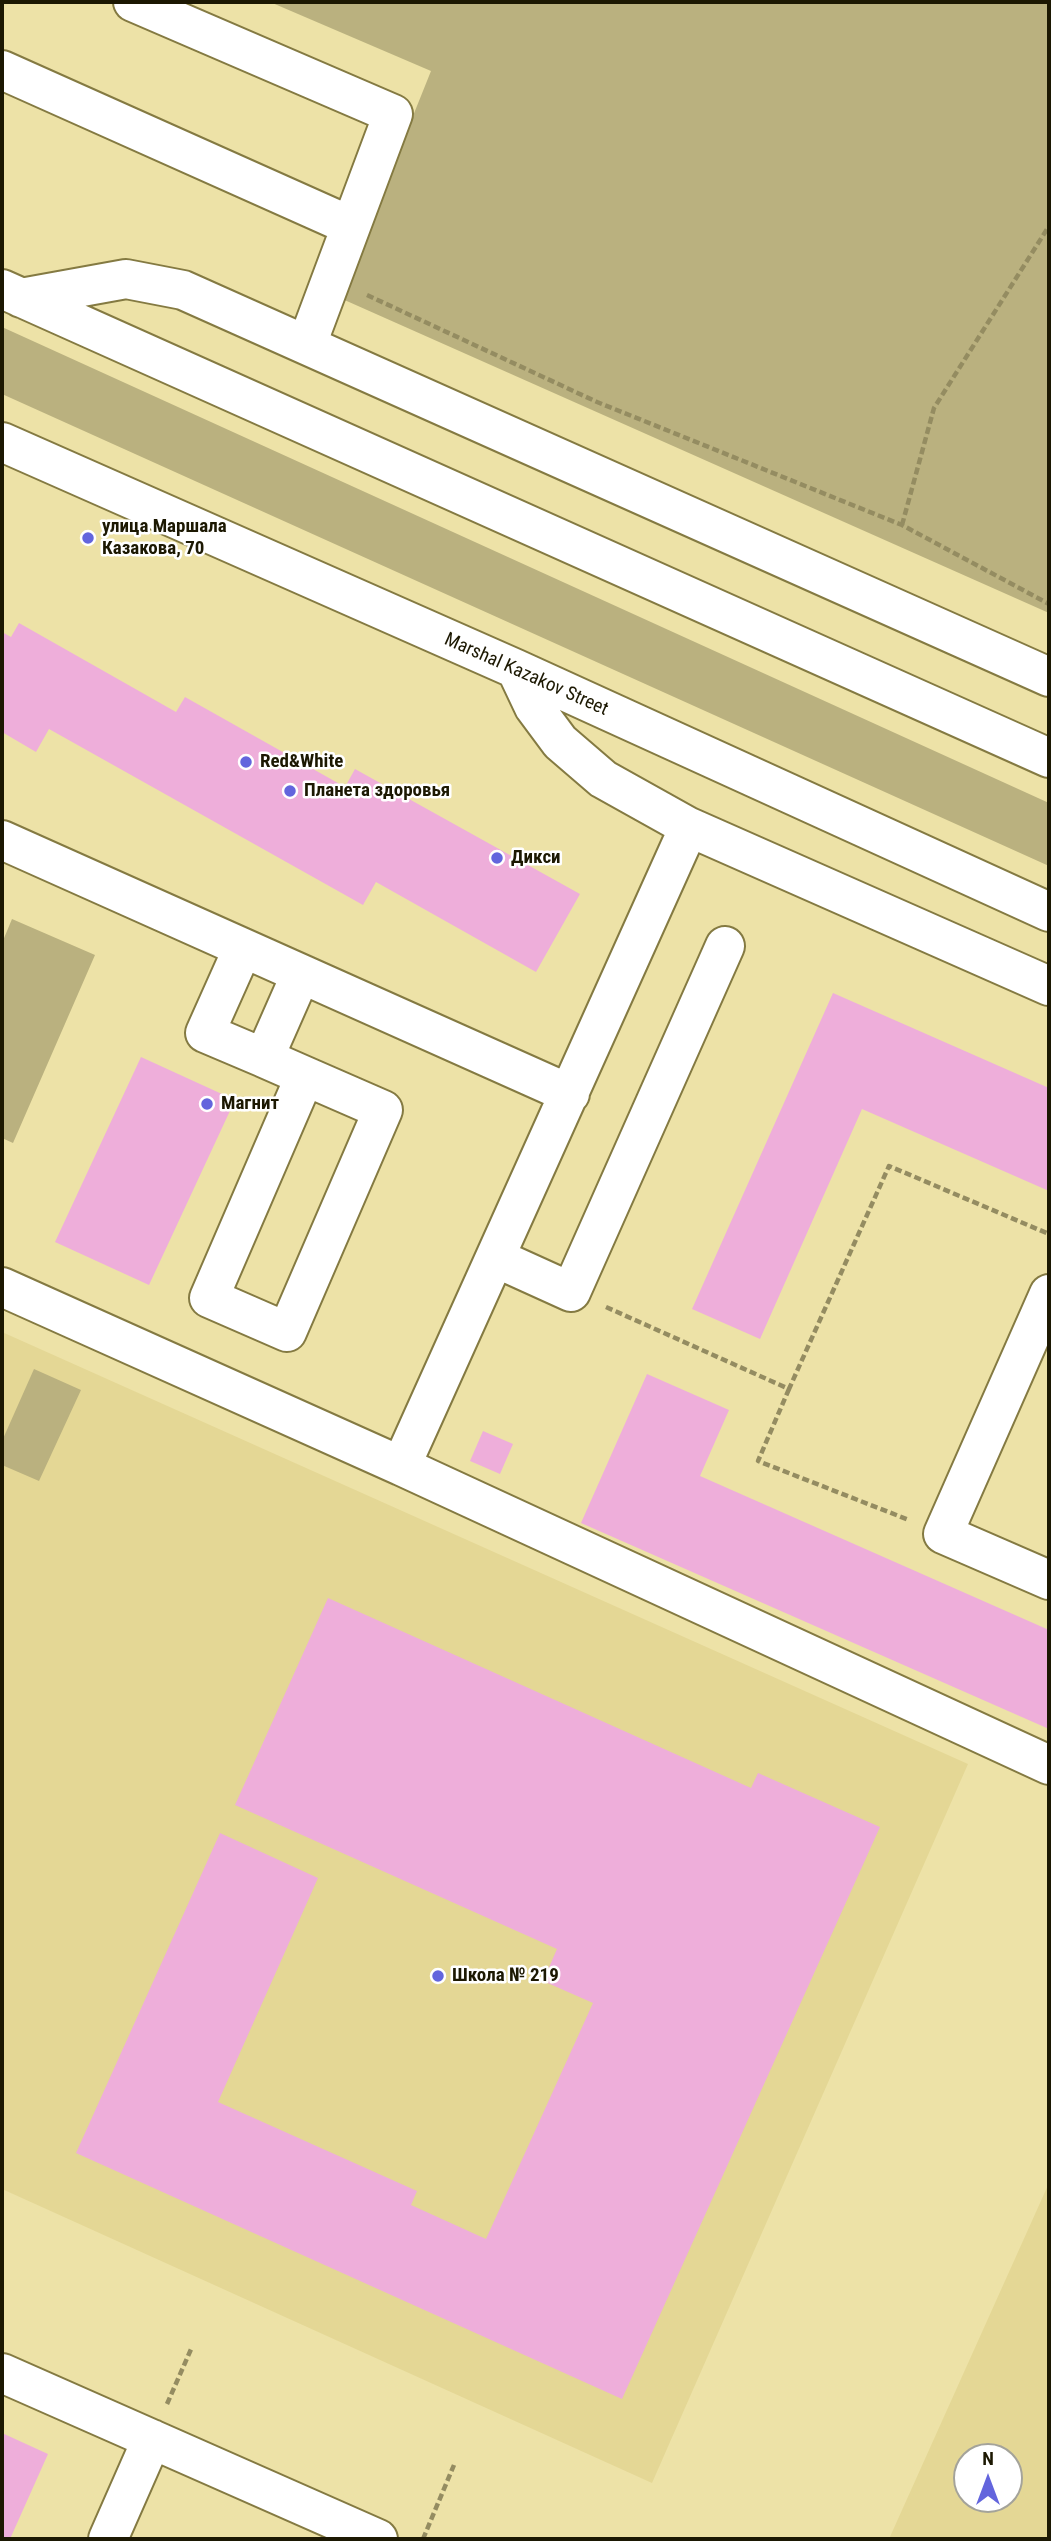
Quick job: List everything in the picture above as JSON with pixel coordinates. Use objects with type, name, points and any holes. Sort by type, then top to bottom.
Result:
[{"type":"street","points":[[133,2],[393,114],[309,345]]},
{"type":"street","points":[[2,70],[351,226]]},
{"type":"street","points":[[11,294],[126,279],[183,290],[1049,677]]},
{"type":"street","points":[[11,294],[1049,758]]},
{"type":"street","name":"Marshal Kazakov Street","points":[[2,442],[516,669],[1049,912]]},
{"type":"street","points":[[516,669],[534,707],[560,742],[603,779],[689,827],[1049,986]]},
{"type":"street","points":[[401,1466],[689,827]]},
{"type":"street","points":[[2,840],[570,1094]]},
{"type":"street","points":[[496,1258],[571,1292],[725,946]]},
{"type":"street","points":[[243,948],[205,1033],[264,1058],[383,1110],[287,1332],[209,1298],[305,1076]]},
{"type":"street","points":[[264,1058],[301,974]]},
{"type":"street","points":[[2,1287],[401,1466],[1049,1765]]},
{"type":"street","points":[[1049,1294],[943,1534],[1049,1580]]},
{"type":"street","points":[[2,2372],[378,2539]]},
{"type":"street","points":[[108,2539],[152,2439]]},
{"type":"path","points":[[902,525],[934,408],[1049,226]]},
{"type":"path","points":[[332,278],[597,402],[902,525],[1049,604]]},
{"type":"path","points":[[943,1534],[758,1461],[889,1166],[1049,1234]]},
{"type":"path","points":[[571,1292],[789,1389]]},
{"type":"path","points":[[152,2439],[192,2347]]},
{"type":"path","points":[[423,2539],[454,2465]]},
{"type":"shaded area","points":[[270,2],[1049,2],[1049,613],[340,298],[431,71]]},
{"type":"shaded area","points":[[2,327],[1049,803],[1049,866],[2,394]]},
{"type":"shaded area","points":[[12,919],[95,955],[13,1143],[2,1138],[2,943]]},
{"type":"shaded area","name":"Школа № 219","points":[[2,1332],[968,1764],[652,2483],[2,2189]]},
{"type":"shaded area","points":[[34,1369],[81,1390],[39,1481],[2,1465],[2,1441]]},
{"type":"shaded area","points":[[1049,2183],[1049,2539],[889,2539]]},
{"type":"building","points":[[19,623],[176,712],[185,697],[345,787],[355,769],[580,894],[536,972],[376,882],[363,905],[49,729],[36,752],[2,732],[2,632],[11,637]]},
{"type":"building","points":[[833,993],[1049,1088],[1049,1191],[862,1109],[760,1339],[692,1309]]},
{"type":"building","points":[[141,1057],[235,1100],[149,1285],[55,1242]]},
{"type":"building","points":[[647,1374],[729,1410],[700,1476],[1049,1630],[1049,1729],[581,1523]]},
{"type":"building","points":[[483,1431],[513,1444],[500,1474],[470,1461]]},
{"type":"building","points":[[328,1598],[751,1788],[758,1773],[880,1827],[622,2399],[76,2153],[220,1833],[318,1878],[218,2102],[417,2191],[411,2205],[486,2239],[593,2003],[543,1981],[557,1949],[235,1805]]},
{"type":"building","points":[[2,2433],[48,2454],[10,2539],[2,2539]]},
{"type":"place","name":"улица Маршала Казакова, 70","points":[[88,538]]},
{"type":"place","name":"Red&White","points":[[246,762]]},
{"type":"place","name":"Планета здоровья","points":[[290,791]]},
{"type":"place","name":"Дикси","points":[[497,858]]},
{"type":"place","name":"Магнит","points":[[207,1104]]},
{"type":"place","name":"Школа № 219","points":[[438,1976]]}]
